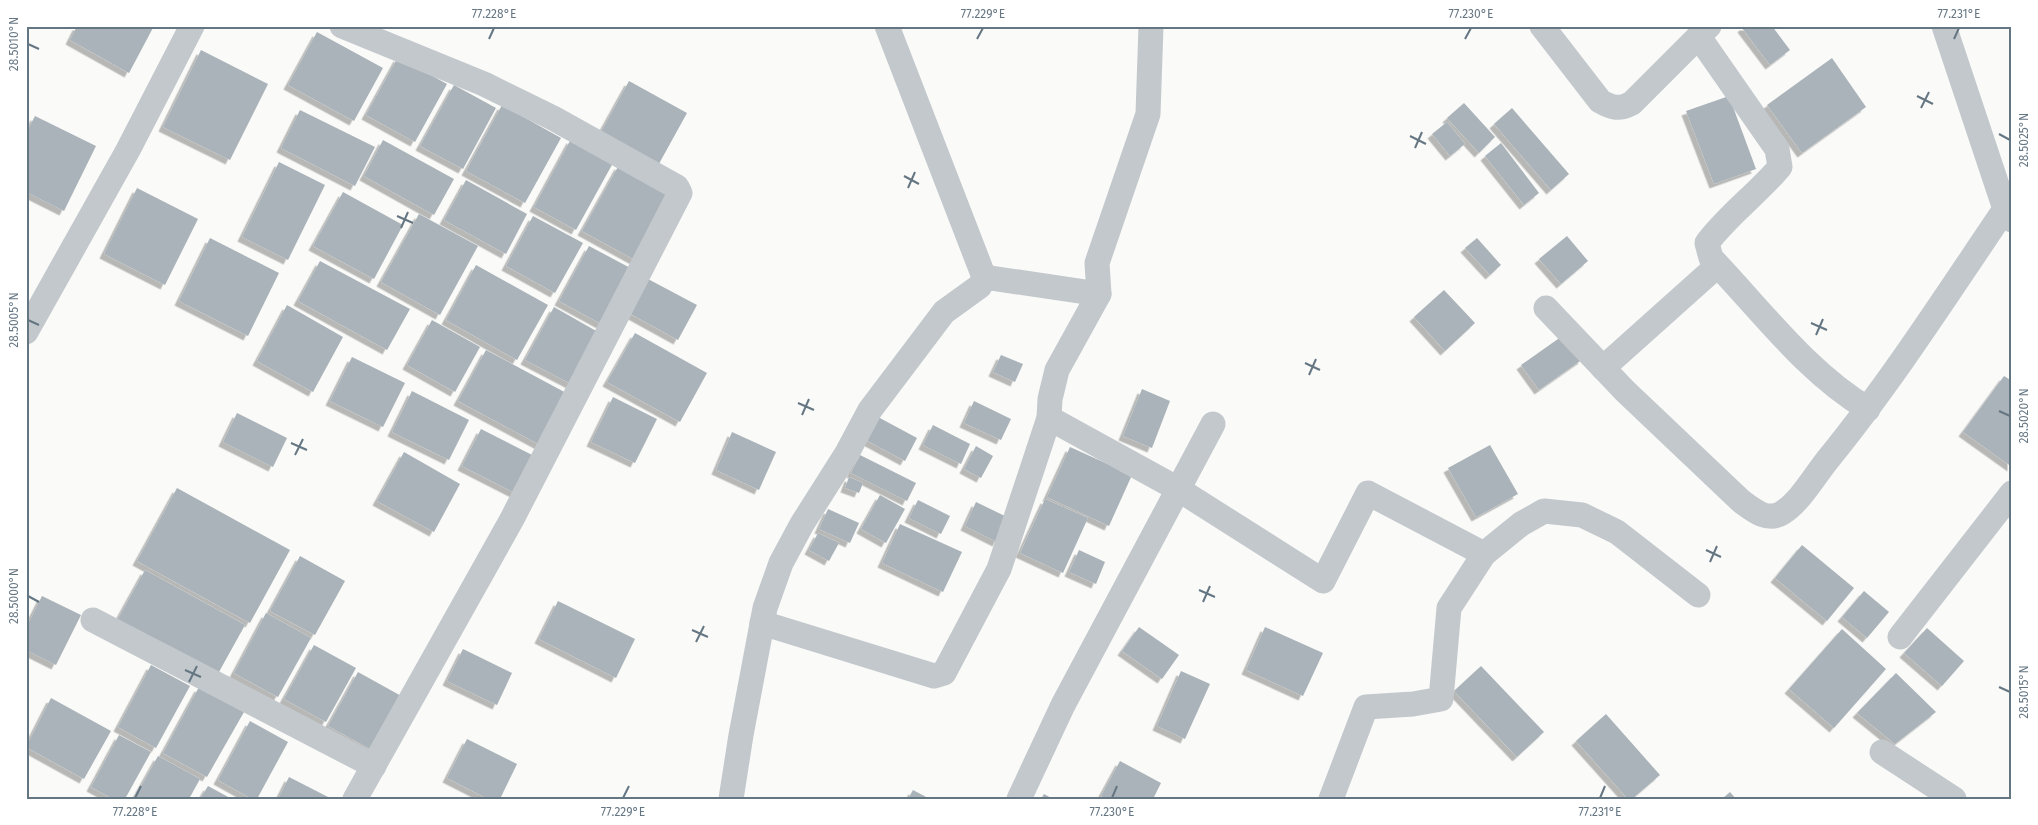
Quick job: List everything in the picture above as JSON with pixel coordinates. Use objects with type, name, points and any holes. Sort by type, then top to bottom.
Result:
[{"type":"street","points":[[26,332],[128,150],[192,26]]},
{"type":"street","points":[[342,26],[440,65],[553,118],[677,187],[680,193],[512,519],[355,799]]},
{"type":"street","points":[[732,799],[741,734],[762,623],[771,585],[781,563],[870,410],[944,312],[980,286],[984,277],[905,67],[887,26]]},
{"type":"street","points":[[762,623],[934,676],[944,673],[999,569],[1049,418],[1050,399],[1057,370],[1099,294],[1097,263],[1148,114],[1151,26]]},
{"type":"street","points":[[1542,26],[1600,101],[1611,108],[1622,108],[1632,103],[1704,32],[1776,149],[1780,167],[1715,232],[1707,243],[1710,258],[1800,354],[1851,399],[1868,409]]},
{"type":"street","points":[[1546,308],[1603,368],[1741,502],[1759,514],[1770,517],[1782,513],[1868,409],[2008,214],[1944,26]]},
{"type":"street","points":[[1603,368],[1718,266]]},
{"type":"street","points":[[984,277],[1099,294]]},
{"type":"street","points":[[1049,418],[1178,489],[1323,581],[1368,493],[1484,554]]},
{"type":"street","points":[[1019,799],[1038,753],[1063,704],[1212,424]]},
{"type":"street","points":[[1900,637],[2012,493]]},
{"type":"street","points":[[1331,799],[1366,708],[1413,704],[1441,699],[1449,608],[1484,554],[1521,524],[1544,511],[1582,515],[1617,532],[1698,595]]},
{"type":"street","points":[[93,620],[374,766]]},
{"type":"street","points":[[1882,752],[1954,799]]},
{"type":"building","points":[[77,26],[154,26],[129,73],[70,40]]},
{"type":"building","points":[[1744,26],[1772,26],[1790,50],[1770,65],[1742,28]]},
{"type":"building","points":[[317,32],[383,68],[354,121],[288,85]]},
{"type":"building","points":[[201,50],[268,84],[230,160],[163,127]]},
{"type":"building","points":[[398,57],[447,84],[415,142],[366,115]]},
{"type":"building","points":[[1832,58],[1866,107],[1802,153],[1767,105]]},
{"type":"building","points":[[629,81],[687,113],[655,171],[597,139]]},
{"type":"building","points":[[454,85],[496,108],[463,169],[420,146]]},
{"type":"building","points":[[1729,96],[1756,169],[1714,184],[1686,111]]},
{"type":"building","points":[[1464,103],[1495,137],[1479,153],[1447,118]]},
{"type":"building","points":[[502,105],[561,138],[525,203],[466,171]]},
{"type":"building","points":[[1512,108],[1569,174],[1551,190],[1494,124]]},
{"type":"building","points":[[300,110],[375,147],[355,186],[281,148]]},
{"type":"building","points":[[35,116],[96,146],[64,211],[26,192],[26,133]]},
{"type":"building","points":[[1447,122],[1465,144],[1450,156],[1432,134]]},
{"type":"building","points":[[571,139],[613,163],[576,230],[534,207]]},
{"type":"building","points":[[383,140],[454,179],[434,215],[364,176]]},
{"type":"building","points":[[1501,143],[1539,193],[1524,205],[1485,156]]},
{"type":"building","points":[[279,162],[325,185],[288,260],[242,237]]},
{"type":"building","points":[[619,165],[671,194],[635,260],[582,231]]},
{"type":"building","points":[[466,180],[527,214],[506,254],[444,220]]},
{"type":"building","points":[[137,188],[198,219],[165,285],[104,254]]},
{"type":"building","points":[[343,192],[403,225],[374,279],[313,246]]},
{"type":"building","points":[[419,214],[478,246],[440,315],[381,282]]},
{"type":"building","points":[[533,216],[583,243],[555,293],[506,266]]},
{"type":"building","points":[[1567,236],[1588,261],[1561,284],[1539,259]]},
{"type":"building","points":[[210,238],[279,273],[248,336],[179,301]]},
{"type":"building","points":[[1477,238],[1501,265],[1490,275],[1465,248]]},
{"type":"building","points":[[589,246],[636,271],[605,326],[559,301]]},
{"type":"building","points":[[320,261],[410,309],[387,350],[298,301]]},
{"type":"building","points":[[476,265],[548,305],[517,360],[446,320]]},
{"type":"building","points":[[648,279],[697,305],[678,340],[629,313]]},
{"type":"building","points":[[1444,290],[1475,323],[1445,351],[1414,317]]},
{"type":"building","points":[[287,305],[343,337],[313,392],[257,361]]},
{"type":"building","points":[[554,307],[605,336],[577,387],[525,360]]},
{"type":"building","points":[[432,320],[480,347],[455,392],[407,365]]},
{"type":"building","points":[[635,333],[707,373],[680,422],[607,382]]},
{"type":"building","points":[[1565,334],[1583,359],[1539,390],[1521,365]]},
{"type":"building","points":[[486,350],[570,395],[542,446],[458,401]]},
{"type":"building","points":[[1001,355],[1023,364],[1015,382],[993,372]]},
{"type":"building","points":[[352,357],[405,383],[383,427],[330,401]]},
{"type":"building","points":[[2004,376],[2012,381],[2012,467],[1963,432]]},
{"type":"building","points":[[1142,389],[1170,401],[1152,448],[1123,436]]},
{"type":"building","points":[[412,391],[469,420],[449,460],[392,432]]},
{"type":"building","points":[[613,397],[657,419],[635,463],[591,442]]},
{"type":"building","points":[[974,401],[1011,419],[1001,440],[964,423]]},
{"type":"building","points":[[237,413],[287,438],[273,467],[223,442]]},
{"type":"building","points":[[878,417],[917,438],[905,461],[866,440]]},
{"type":"building","points":[[933,425],[970,444],[961,464],[923,445]]},
{"type":"building","points":[[481,429],[538,458],[519,495],[462,466]]},
{"type":"building","points":[[732,432],[776,452],[759,490],[716,470]]},
{"type":"building","points":[[1490,445],[1518,494],[1476,517],[1448,468]]},
{"type":"building","points":[[976,446],[993,456],[981,478],[964,469]]},
{"type":"building","points":[[1070,447],[1132,475],[1109,526],[1047,497]]},
{"type":"building","points":[[404,452],[460,484],[434,532],[377,501]]},
{"type":"building","points":[[860,455],[916,483],[907,501],[851,473]]},
{"type":"building","points":[[849,477],[863,483],[859,493],[845,488]]},
{"type":"building","points":[[177,488],[290,550],[250,623],[137,561]]},
{"type":"building","points":[[880,495],[905,509],[886,543],[861,529]]},
{"type":"building","points":[[1045,499],[1088,518],[1063,573],[1020,553]]},
{"type":"building","points":[[918,500],[950,516],[941,534],[909,518]]},
{"type":"building","points":[[976,502],[1009,518],[997,542],[965,526]]},
{"type":"building","points":[[828,509],[859,523],[850,543],[819,529]]},
{"type":"building","points":[[900,524],[962,552],[943,592],[882,563]]},
{"type":"building","points":[[818,533],[839,543],[829,561],[809,550]]},
{"type":"building","points":[[1802,545],[1854,588],[1827,621],[1775,578]]},
{"type":"building","points":[[1079,550],[1105,562],[1096,584],[1069,572]]},
{"type":"building","points":[[300,556],[345,581],[315,635],[270,611]]},
{"type":"building","points":[[145,570],[245,625],[214,681],[114,626]]},
{"type":"building","points":[[1864,591],[1889,612],[1867,638],[1842,617]]},
{"type":"building","points":[[42,596],[81,615],[56,665],[26,650],[26,628]]},
{"type":"building","points":[[558,601],[635,639],[616,678],[539,639]]},
{"type":"building","points":[[266,613],[311,638],[278,697],[234,673]]},
{"type":"building","points":[[1139,627],[1179,655],[1162,679],[1122,651]]},
{"type":"building","points":[[1265,627],[1323,653],[1303,696],[1246,670]]},
{"type":"building","points":[[1927,628],[1964,661],[1942,686],[1904,653]]},
{"type":"building","points":[[1842,629],[1886,669],[1834,728],[1789,689]]},
{"type":"building","points":[[314,645],[356,668],[326,722],[284,699]]},
{"type":"building","points":[[463,649],[512,673],[497,705],[447,681]]},
{"type":"building","points":[[151,665],[190,686],[156,748],[118,727]]},
{"type":"building","points":[[1481,666],[1544,732],[1517,757],[1454,691]]},
{"type":"building","points":[[1181,671],[1210,684],[1185,739],[1157,726]]},
{"type":"building","points":[[358,672],[403,697],[374,751],[328,726]]},
{"type":"building","points":[[1896,673],[1936,712],[1895,744],[1857,713]]},
{"type":"building","points":[[199,687],[244,712],[207,777],[163,753]]},
{"type":"building","points":[[51,698],[111,731],[84,779],[26,747]]},
{"type":"building","points":[[1606,714],[1660,775],[1632,799],[1628,799],[1576,741]]},
{"type":"building","points":[[250,721],[288,742],[257,799],[252,799],[218,780]]},
{"type":"building","points":[[119,735],[151,752],[125,799],[113,799],[91,787]]},
{"type":"building","points":[[467,739],[517,764],[500,799],[488,799],[447,778]]},
{"type":"building","points":[[158,756],[200,779],[189,799],[134,799]]},
{"type":"building","points":[[1120,761],[1161,783],[1153,799],[1107,799],[1101,796]]},
{"type":"building","points":[[289,777],[332,799],[278,799]]},
{"type":"building","points":[[208,786],[232,799],[200,799]]},
{"type":"building","points":[[913,790],[930,799],[908,799]]},
{"type":"building","points":[[1730,792],[1736,799],[1722,799]]},
{"type":"building","points":[[1044,794],[1053,799],[1041,799]]}]
